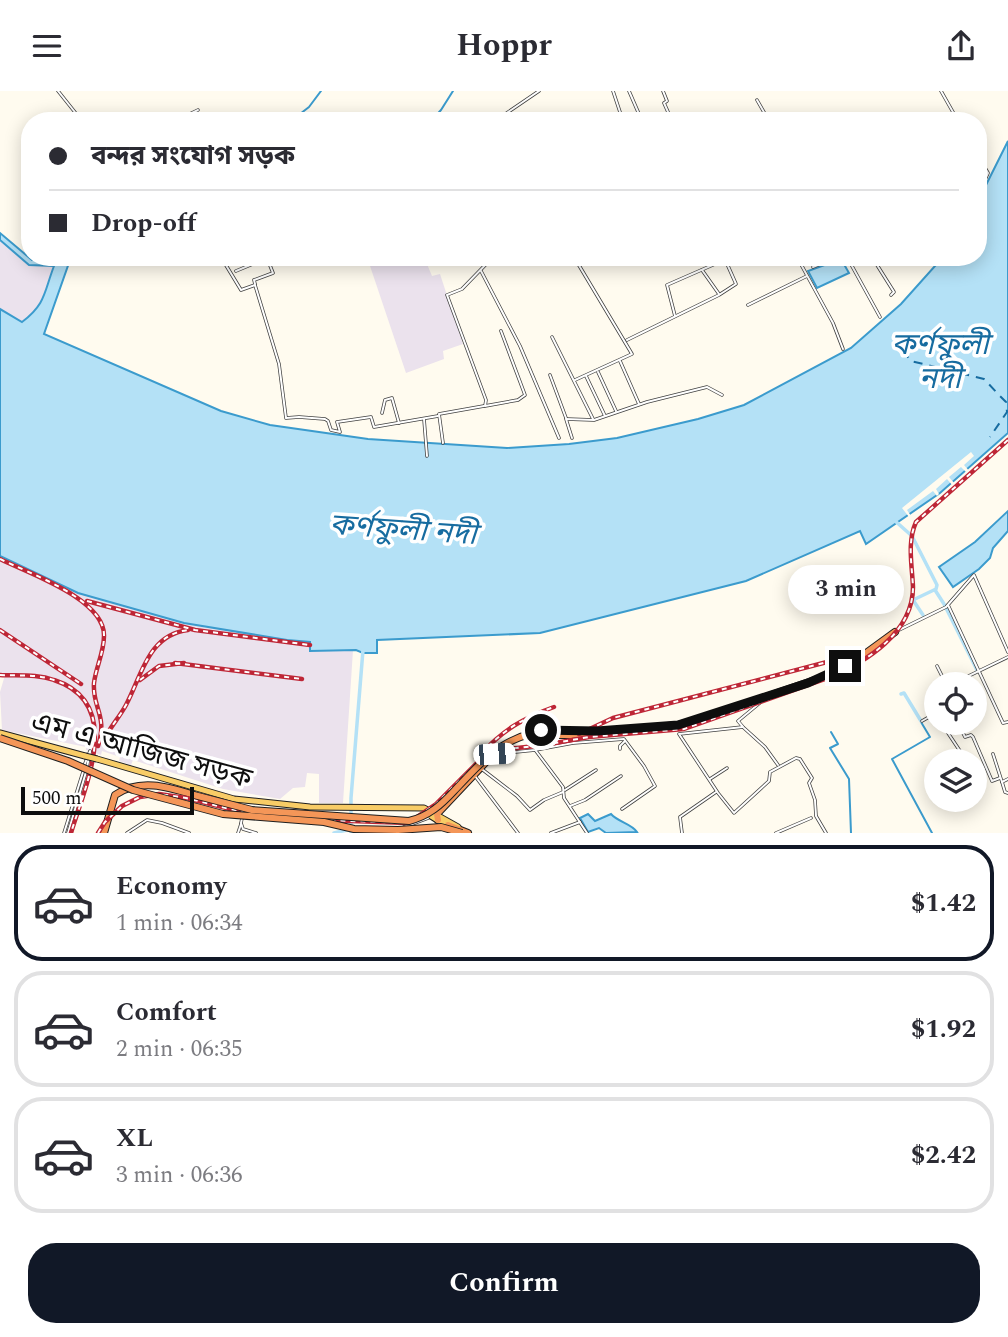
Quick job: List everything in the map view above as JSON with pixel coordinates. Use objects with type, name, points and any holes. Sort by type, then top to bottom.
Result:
[{"type":"highway","points":[[104,833],[115,795],[145,785],[160,785],[252,810],[410,821],[437,809],[487,757],[504,744],[541,730],[597,731],[678,725],[832,674],[895,632]]},
{"type":"highway","points":[[436,816],[501,748],[533,736],[597,731]]},
{"type":"highway","points":[[1,734],[54,753],[122,783],[219,810],[313,818],[353,826],[396,827],[437,823],[449,829],[469,833]]},
{"type":"highway","points":[[1,734],[133,790],[223,814],[324,822],[354,829],[442,827],[461,833]]},
{"type":"main road","name":"এম এ আজিজ সড়ক","points":[[1,734],[87,753],[97,759],[233,799],[276,804],[424,808],[469,833]]},
{"type":"main road","name":"এম এ আজিজ সড়ক","points":[[436,816],[449,829],[461,833]]},
{"type":"street","points":[[58,91],[75,112]]},
{"type":"street","points":[[508,112],[539,91]]},
{"type":"street","points":[[613,91],[620,112]]},
{"type":"street","points":[[629,91],[638,112]]},
{"type":"street","points":[[663,91],[668,112]]},
{"type":"street","points":[[941,91],[953,112]]},
{"type":"street","points":[[757,100],[764,112]]},
{"type":"street","points":[[194,112],[198,110]]},
{"type":"street","points":[[226,266],[241,291],[256,285]]},
{"type":"street","points":[[236,271],[248,266]]},
{"type":"street","points":[[270,266],[273,273],[254,281],[279,364],[286,418],[325,419],[331,430],[347,432]]},
{"type":"street","points":[[484,266],[462,289],[447,295],[486,400],[485,406]]},
{"type":"street","points":[[575,380],[632,354],[579,266]]},
{"type":"street","points":[[675,317],[667,285],[708,266]]},
{"type":"street","points":[[625,341],[736,284],[728,266]]},
{"type":"street","points":[[802,266],[843,349]]},
{"type":"street","points":[[852,266],[880,317]]},
{"type":"street","points":[[878,266],[894,292],[891,295]]},
{"type":"street","points":[[701,269],[719,295]]},
{"type":"street","points":[[480,270],[520,346],[559,438]]},
{"type":"street","points":[[748,305],[808,276]]},
{"type":"street","points":[[340,432],[337,422],[372,417],[374,427],[439,416],[447,411],[518,400],[525,395],[501,331]]},
{"type":"street","points":[[552,337],[594,420]]},
{"type":"street","points":[[620,360],[639,405]]},
{"type":"street","points":[[597,371],[617,412]]},
{"type":"street","points":[[550,375],[572,438]]},
{"type":"street","points":[[586,375],[605,416]]},
{"type":"street","points":[[566,419],[594,420],[706,387],[722,395]]},
{"type":"street","points":[[382,413],[386,400],[392,398],[400,423]]},
{"type":"street","points":[[439,416],[443,443]]},
{"type":"street","points":[[425,419],[428,456]]},
{"type":"street","points":[[895,632],[947,607],[974,575],[1008,652]]},
{"type":"street","points":[[947,607],[980,672],[1008,657]]},
{"type":"street","points":[[937,666],[940,672]]},
{"type":"street","points":[[987,688],[1003,723],[1008,722]]},
{"type":"street","points":[[763,699],[738,721],[765,747],[779,766]]},
{"type":"street","points":[[743,727],[679,734],[716,792],[734,813],[769,781],[770,772],[796,758],[800,759],[812,778],[809,783],[815,800],[814,817],[826,833]]},
{"type":"street","points":[[622,730],[655,786],[622,809]]},
{"type":"street","points":[[971,735],[992,781],[1000,778]]},
{"type":"street","points":[[620,749],[625,739]]},
{"type":"street","points":[[494,754],[625,739]]},
{"type":"street","points":[[535,750],[556,776],[569,807],[587,833]]},
{"type":"street","points":[[66,833],[87,753]]},
{"type":"street","points":[[993,754],[1005,792],[1008,793]]},
{"type":"street","points":[[481,768],[517,796],[530,810],[596,770]]},
{"type":"street","points":[[709,780],[727,768]]},
{"type":"street","points":[[475,775],[518,833]]},
{"type":"street","points":[[569,807],[585,800],[621,776]]},
{"type":"street","points":[[1002,782],[1008,779]]},
{"type":"street","points":[[682,833],[680,817],[716,792]]},
{"type":"street","points":[[238,833],[245,800]]},
{"type":"street","points":[[383,833],[436,816]]},
{"type":"street","points":[[776,833],[814,817]]},
{"type":"street","points":[[127,833],[147,820],[189,833]]},
{"type":"street","points":[[551,833],[580,822]]},
{"type":"street","points":[[241,823],[243,829],[256,833]]},
{"type":"shaded area","points":[[0,240],[21,258],[21,266],[54,266],[44,299],[35,312],[22,322],[0,309]]},
{"type":"shaded area","points":[[370,266],[428,266],[432,276],[440,274],[463,344],[443,351],[444,359],[406,373]]},
{"type":"shaded area","points":[[0,556],[78,593],[184,623],[311,642],[310,651],[353,650],[343,803],[319,803],[319,774],[307,773],[305,787],[293,788],[280,799],[223,789],[133,760],[131,765],[119,761],[120,757],[102,751],[101,755],[86,750],[86,747],[2,730],[0,692],[5,675],[0,674]]},
{"type":"water","name":"কর্ণফুলী নদী","points":[[1008,141],[1008,433],[940,493],[866,544],[860,531],[746,581],[540,633],[377,640],[377,653],[356,650],[310,651],[310,642],[184,623],[78,593],[0,556],[0,309],[22,322],[40,303],[54,266],[68,266],[44,334],[221,411],[270,425],[368,439],[507,448],[569,444],[617,438],[744,405],[851,348],[901,304],[935,266],[987,266],[987,183]]},
{"type":"water","points":[[0,233],[21,251],[21,258],[0,240]]},
{"type":"water","points":[[822,266],[845,266],[849,273],[817,288],[808,271]]},
{"type":"water","points":[[1008,511],[1008,531],[993,548],[990,558],[953,587],[939,567],[975,542]]},
{"type":"water","points":[[588,814],[595,821],[611,814],[637,832],[606,833],[599,828],[588,832],[580,818]]},
{"type":"pier","points":[[971,452],[974,456],[964,465],[970,472],[968,474],[961,467],[949,477],[955,484],[953,486],[947,479],[936,489],[939,494],[937,496],[933,491],[907,510],[911,516],[909,517],[902,508]]},
{"type":"waterway","points":[[303,112],[321,91]]},
{"type":"waterway","points":[[439,112],[453,91]]},
{"type":"waterway","points":[[894,520],[912,536],[937,585],[936,589],[913,600],[923,615]]},
{"type":"waterway","points":[[935,590],[977,670]]},
{"type":"waterway","points":[[351,833],[351,798],[363,650]]},
{"type":"waterway","points":[[901,694],[904,693],[921,721]]},
{"type":"waterway","points":[[921,722],[930,737],[892,759],[932,833]]},
{"type":"waterway","points":[[831,732],[838,744],[830,748],[849,779],[851,833]]},
{"type":"waterway","points":[[334,833],[347,830]]},
{"type":"ferry route","points":[[893,338],[911,361],[984,379],[1006,402],[1007,412],[990,437]]},
{"type":"railway","points":[[98,833],[122,806],[140,797],[159,794],[266,818],[408,823],[436,804],[480,760],[498,750],[589,737],[684,729],[828,678],[872,654],[896,632],[911,603],[911,546],[916,522],[1008,440]]},
{"type":"railway","points":[[0,559],[79,599],[92,610],[101,623],[104,642],[94,683],[101,719],[98,746]]},
{"type":"railway","points":[[87,601],[195,630],[310,645]]},
{"type":"railway","points":[[0,630],[81,684]]},
{"type":"railway","points":[[103,742],[126,705],[155,648],[175,633],[188,630]]},
{"type":"railway","points":[[579,734],[613,718],[827,662]]},
{"type":"railway","points":[[175,663],[302,679]]},
{"type":"railway","points":[[140,680],[159,666],[184,663]]},
{"type":"railway","points":[[0,675],[34,676],[54,680],[76,691],[89,707],[94,726],[94,747],[84,793],[71,833]]},
{"type":"railway","points":[[481,754],[514,726],[554,707]]},
{"type":"route","points":[[541,730],[597,731],[678,725],[808,683],[845,666]]}]
